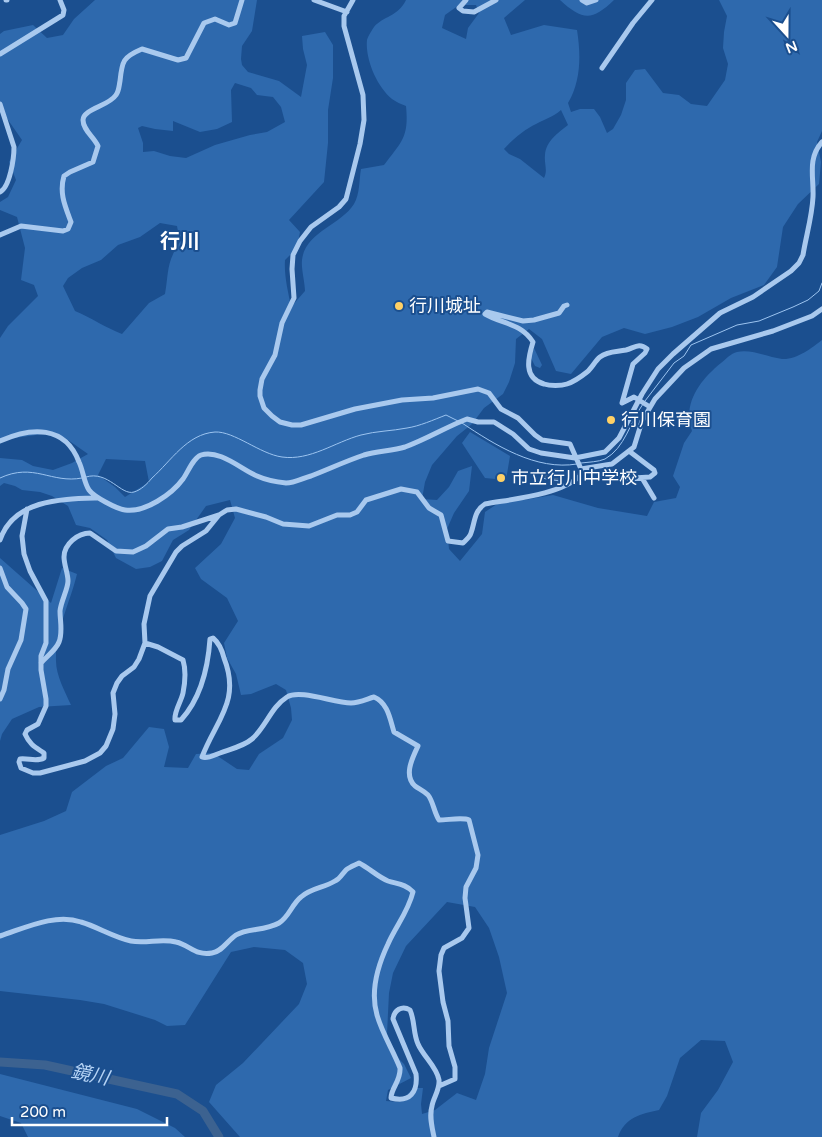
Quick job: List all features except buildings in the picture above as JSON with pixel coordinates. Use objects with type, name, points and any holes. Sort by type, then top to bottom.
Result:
[{"type":"street","points":[[0,54],[63,14],[64,10],[60,0]]},
{"type":"street","points":[[0,235],[21,226],[63,231],[68,229],[71,222],[63,199],[64,176],[93,162],[98,146],[85,128],[82,121],[83,116],[87,112],[110,102],[116,95],[124,59],[128,55],[142,49],[178,60],[186,58],[204,23],[215,19],[229,25],[235,23],[242,0]]},
{"type":"street","points":[[314,0],[346,12]]},
{"type":"street","points":[[27,509],[22,536],[24,554],[30,571],[46,601],[46,643],[41,656],[41,663],[46,706],[38,724],[27,730],[25,734],[28,742],[44,754],[44,758],[40,760],[25,758],[20,759],[19,762],[21,768],[40,774],[85,761],[106,746],[113,729],[115,714],[114,693],[117,683],[122,676],[134,667],[145,643],[146,613],[154,588],[176,552],[206,531],[219,515],[226,510],[236,509],[283,524],[310,526],[337,515],[350,515],[356,512],[366,500],[401,489],[417,492],[429,508],[441,515],[448,541],[463,543],[471,536],[479,507],[485,504],[549,491],[574,482],[580,476],[581,469],[570,444],[550,442],[535,435],[518,418],[501,409],[489,393],[478,389],[433,398],[402,400],[355,410],[301,425],[280,422],[264,408],[260,396],[262,379],[275,355],[282,323],[294,298],[293,256],[300,241],[311,227],[346,200],[360,144],[365,105],[364,95],[344,26],[344,16],[353,0]]},
{"type":"street","points":[[466,0],[459,8],[463,11],[474,12],[496,0]]},
{"type":"street","points":[[582,0],[587,3],[596,0]]},
{"type":"street","points":[[602,68],[633,23],[652,0]]},
{"type":"street","points":[[0,104],[14,147],[14,154],[8,184],[0,192]]},
{"type":"street","points":[[0,442],[24,432],[33,431],[48,433],[66,440],[74,449],[89,490],[99,498],[123,510],[140,509],[157,502],[183,480],[198,457],[202,455],[210,454],[221,457],[256,476],[272,481],[295,482],[365,455],[403,447],[467,418],[478,422],[494,422],[513,434],[529,449],[541,454],[575,458],[605,452],[619,438],[658,369],[720,313],[769,287],[799,263],[803,255],[813,197],[812,161],[814,153],[822,142]]},
{"type":"street","points":[[567,305],[559,313],[534,320],[523,321],[487,312],[485,314],[520,328],[529,335],[533,342],[528,366],[529,372],[536,382],[549,385],[566,385],[586,372],[599,358],[610,352],[625,350],[637,345],[644,346],[647,349],[645,353],[632,364],[622,403],[634,397],[650,407]]},
{"type":"street","points":[[581,469],[612,464],[629,451],[636,444],[642,421],[661,392],[684,368],[711,349],[773,331],[812,316],[822,309]]},
{"type":"street","points":[[614,477],[618,479],[650,478],[655,474],[654,470],[629,451]]},
{"type":"street","points":[[642,478],[654,498]]},
{"type":"street","points":[[0,540],[10,523],[20,512],[27,509],[48,501],[99,498]]},
{"type":"street","points":[[41,663],[55,649],[59,642],[60,611],[68,581],[65,553],[70,543],[79,536],[90,533],[116,551],[132,552],[146,546],[168,529],[182,527],[219,515]]},
{"type":"street","points":[[0,568],[7,586],[26,609],[21,640],[8,669],[4,690],[0,698]]},
{"type":"street","points":[[145,643],[158,647],[183,660],[185,667],[183,692],[174,715],[175,720],[181,720],[196,701],[209,655],[210,639],[215,639],[221,649],[228,666],[230,692],[223,718],[202,757],[206,758],[245,744],[252,739],[279,704],[295,694],[330,701],[354,703],[374,697],[379,699],[386,708],[394,732],[418,746],[409,764],[410,776],[413,784],[430,797],[434,813],[439,820],[466,818],[469,820],[478,855],[476,868],[466,887],[465,898],[468,928],[462,938],[444,948],[439,971],[443,1002],[448,1021],[449,1046],[455,1067],[454,1079],[438,1086]]},
{"type":"street","points":[[0,936],[48,921],[69,919],[129,941],[163,940],[178,942],[194,952],[212,953],[223,948],[236,935],[249,930],[260,930],[278,924],[284,920],[300,898],[308,892],[336,881],[347,869],[359,863],[388,881],[410,888],[413,892],[408,909],[388,943],[378,966],[375,996],[377,1014],[400,1068],[400,1076],[391,1094],[391,1098],[400,1100],[410,1097],[416,1088],[416,1074],[393,1019],[394,1013],[398,1009],[405,1008],[410,1010],[414,1019],[414,1031],[418,1043],[439,1080],[431,1110],[434,1137]]},
{"type":"shaded area","points":[[95,0],[257,0],[252,31],[242,46],[242,65],[248,72],[279,81],[301,97],[307,65],[302,36],[325,32],[333,45],[333,78],[328,110],[328,143],[324,182],[289,220],[300,232],[297,248],[285,260],[291,307],[305,291],[302,260],[310,242],[341,218],[354,204],[361,169],[384,165],[403,138],[407,116],[406,106],[392,99],[381,87],[370,64],[367,40],[374,27],[399,10],[406,0],[525,0],[504,18],[511,35],[544,25],[577,30],[579,49],[578,77],[568,103],[571,112],[580,109],[594,109],[607,133],[613,129],[621,115],[626,100],[626,83],[635,70],[645,69],[663,93],[679,95],[691,104],[707,106],[725,80],[728,64],[723,48],[727,16],[719,0],[822,0],[822,131],[817,142],[821,162],[819,184],[798,204],[783,227],[777,267],[764,285],[731,298],[698,317],[672,327],[645,334],[624,328],[602,337],[571,374],[556,371],[542,339],[529,329],[516,339],[515,363],[503,394],[484,408],[472,424],[457,436],[432,465],[425,482],[422,499],[437,500],[449,487],[458,471],[472,466],[469,491],[454,513],[447,529],[449,549],[460,561],[482,534],[485,512],[503,500],[524,500],[553,495],[598,508],[647,516],[654,502],[676,498],[680,487],[673,476],[684,443],[692,431],[689,411],[691,402],[706,377],[730,355],[737,352],[743,351],[787,359],[804,353],[822,340],[822,1137],[697,1137],[701,1113],[718,1090],[733,1062],[725,1041],[701,1040],[680,1058],[667,1096],[659,1110],[640,1115],[629,1121],[618,1137],[240,1137],[209,1102],[216,1085],[243,1063],[299,1004],[307,984],[303,963],[285,950],[254,947],[231,952],[185,1025],[167,1026],[155,1020],[104,1004],[0,991],[0,835],[44,821],[66,811],[72,792],[106,766],[123,758],[149,727],[164,729],[169,747],[164,767],[188,768],[196,754],[213,753],[237,769],[249,770],[259,754],[283,738],[292,720],[286,690],[276,684],[251,694],[241,695],[236,674],[227,658],[224,643],[238,621],[227,598],[201,579],[195,568],[221,544],[235,518],[230,500],[206,506],[189,530],[173,540],[162,561],[150,567],[136,569],[116,558],[107,540],[90,528],[76,525],[68,506],[52,496],[40,492],[22,490],[4,483],[0,486],[0,458],[22,460],[33,466],[53,470],[72,463],[88,454],[68,440],[43,434],[0,440],[0,338],[8,326],[38,296],[34,285],[21,280],[25,248],[17,217],[0,210],[0,202],[8,197],[16,180],[9,162],[22,140],[6,117],[0,112],[0,34],[4,31],[33,25],[47,38],[63,35],[74,19]],"holes":[[[459,5],[476,5],[479,13],[468,28],[466,39],[442,28],[445,15]],[[235,83],[251,88],[257,95],[273,97],[281,107],[285,122],[267,132],[215,145],[186,158],[154,151],[143,152],[143,143],[138,128],[142,126],[173,131],[173,121],[200,132],[217,129],[232,122],[231,90]],[[561,110],[568,125],[553,138],[546,150],[546,172],[544,178],[504,149],[527,129]],[[160,223],[177,226],[180,242],[170,262],[165,294],[149,303],[122,334],[75,311],[63,286],[68,278],[82,268],[101,260],[118,245],[140,237]],[[106,459],[145,461],[149,482],[125,497],[98,475]],[[447,902],[475,907],[489,928],[499,957],[507,993],[489,1048],[485,1074],[476,1100],[457,1093],[435,1110],[422,1114],[423,1088],[414,1088],[399,1102],[386,1101],[388,1090],[411,1078],[404,1064],[391,1051],[387,1034],[389,993],[393,973],[406,946]]]},
{"type":"shaded area","points":[[560,0],[614,0],[600,12],[587,16],[575,12]]},
{"type":"shaded area","points":[[534,348],[542,365],[540,368],[535,366],[531,358]]},
{"type":"shaded area","points":[[470,432],[510,456],[506,480],[485,478],[462,443]]},
{"type":"shaded area","points":[[542,472],[561,474],[560,481],[541,478]]},
{"type":"shaded area","points":[[0,558],[51,603],[62,568],[77,574],[60,628],[56,650],[56,661],[61,683],[71,705],[39,707],[12,719],[2,734],[0,741]]},
{"type":"shaded area","points":[[0,1074],[137,1109],[175,1128],[185,1137],[28,1137],[21,1123],[0,1116]]},
{"type":"waterway","points":[[645,401],[674,363],[684,356],[691,345],[737,325],[759,321],[808,300],[819,291],[822,283]]},
{"type":"waterway","points":[[581,463],[602,460],[612,454],[622,442],[643,404]]},
{"type":"waterway","points":[[86,477],[101,477],[124,490],[134,492],[146,485],[188,443],[205,434],[215,432],[230,435],[274,455],[292,457],[312,454],[361,435],[412,427],[446,415],[458,421]]},
{"type":"waterway","points":[[462,423],[488,440],[531,460],[546,464],[577,464]]},
{"type":"waterway","points":[[0,478],[23,472],[61,478],[82,478]]},
{"type":"waterway","name":"鏡川","points":[[0,1062],[45,1065],[177,1094],[203,1111],[219,1137]]},
{"type":"place","name":"行川城址","points":[[399,306]]},
{"type":"place","name":"行川保育園","points":[[611,420]]},
{"type":"place","name":"市立行川中学校","points":[[501,478]]},
{"type":"district","name":"行川","points":[[180,242]]}]
